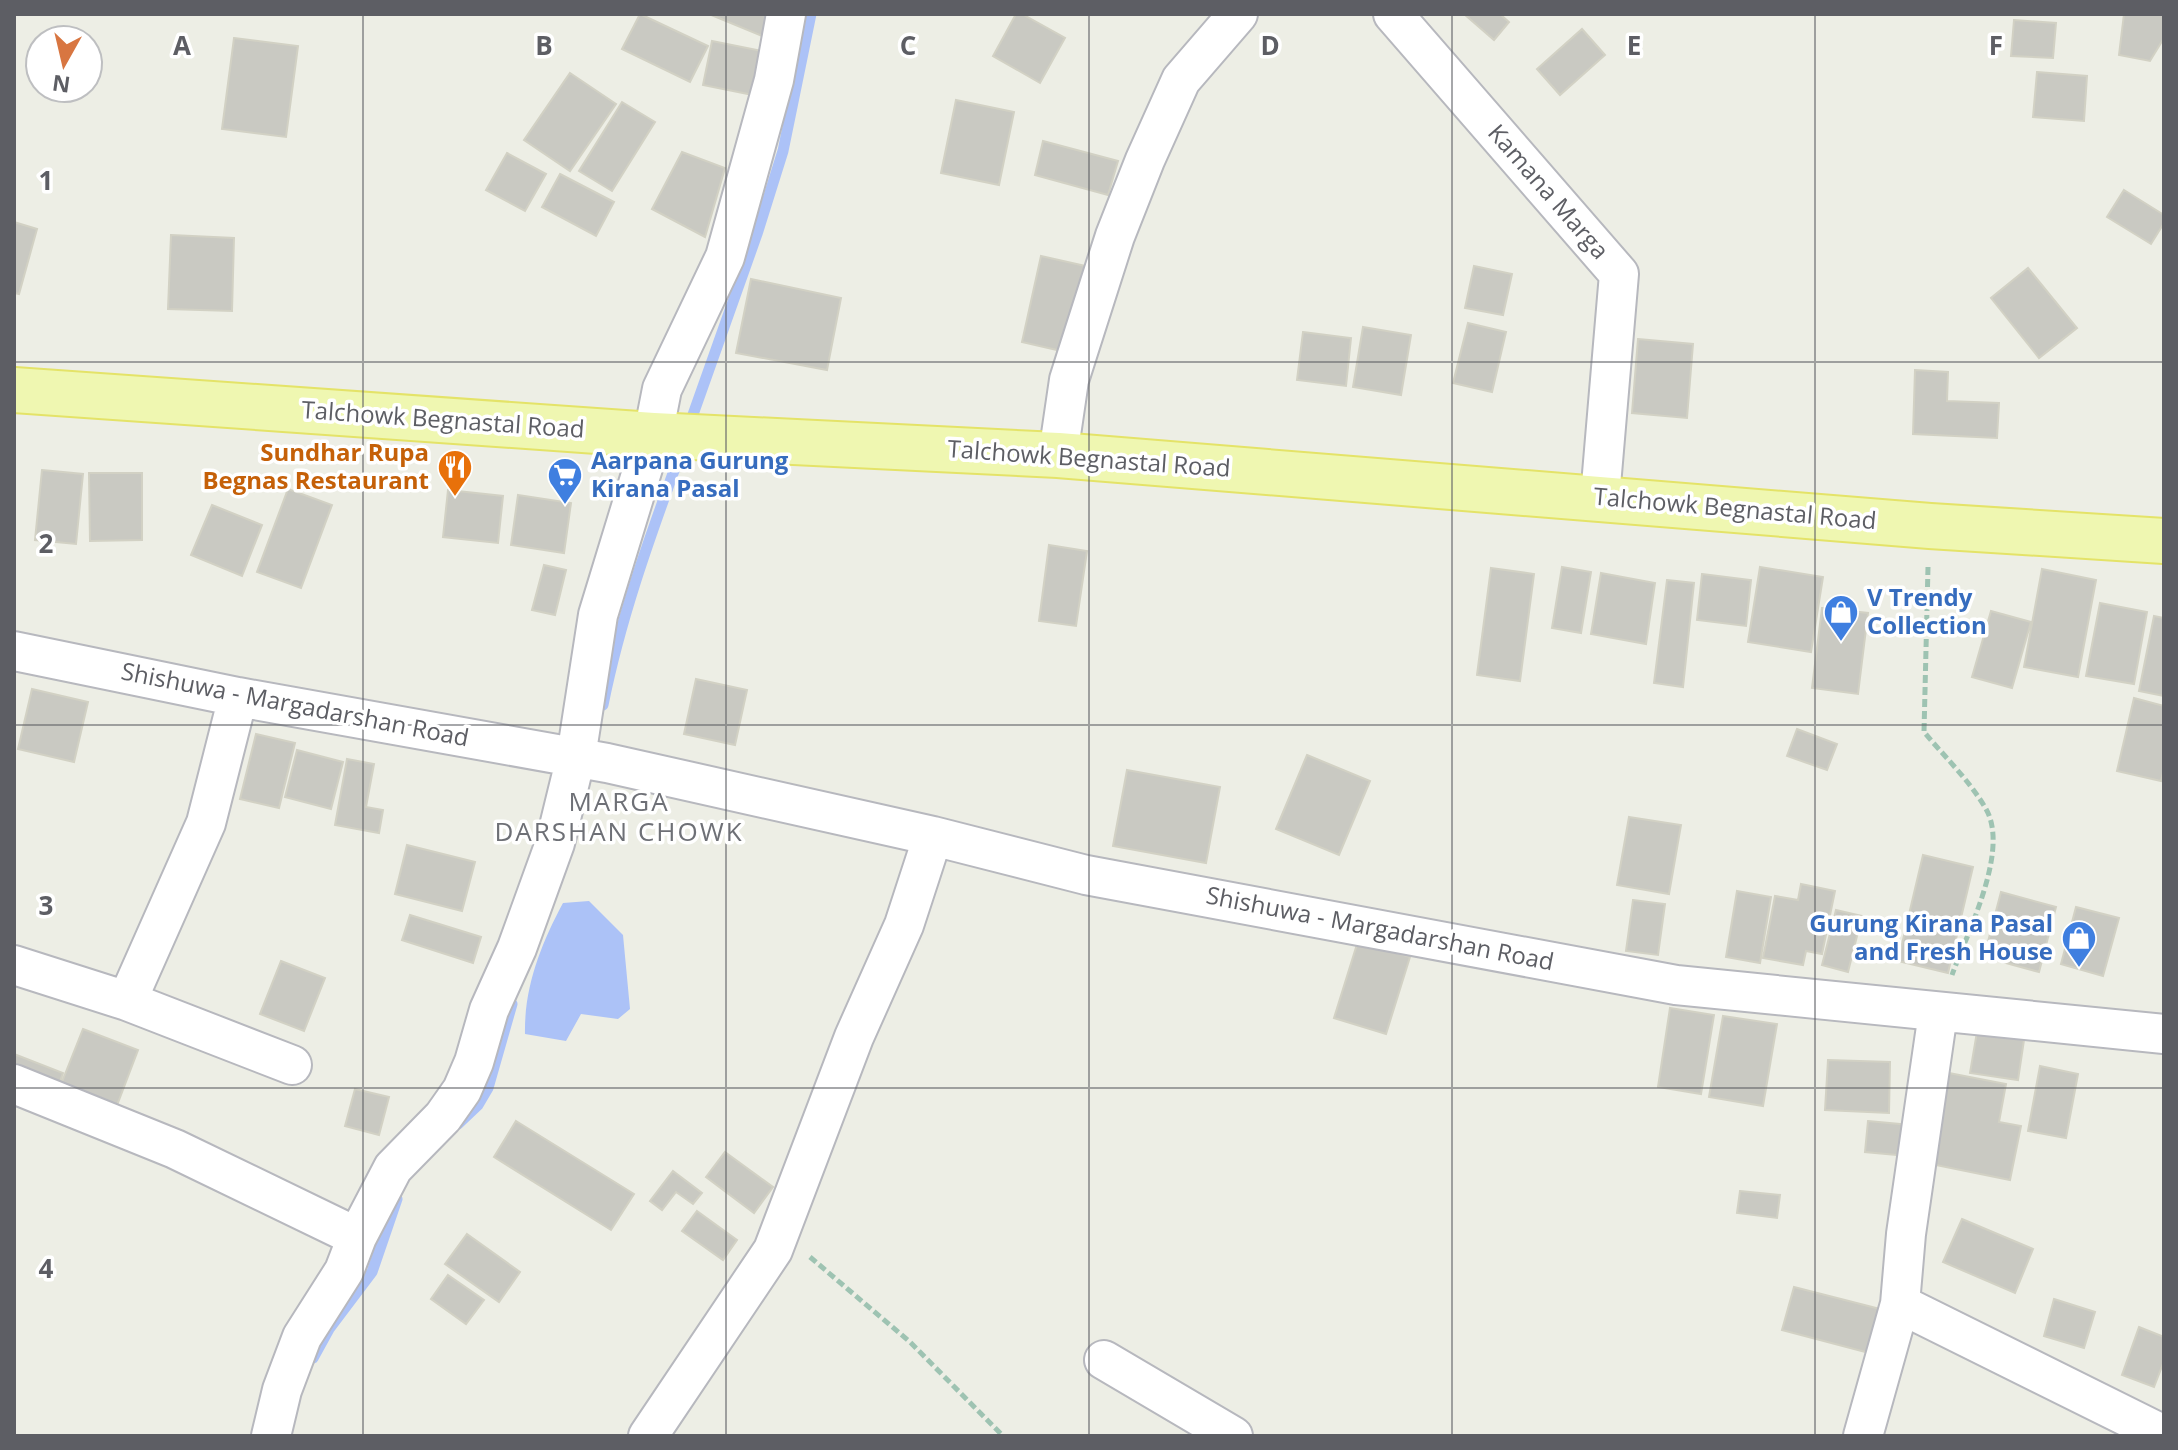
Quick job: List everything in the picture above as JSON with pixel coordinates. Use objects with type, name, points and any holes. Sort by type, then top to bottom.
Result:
[{"type":"main road","name":"Talchowk Begnastal Road","points":[[14,390],[653,435],[1058,455],[1930,526],[2164,541]]},
{"type":"street","points":[[271,1436],[282,1390],[302,1337],[344,1271],[357,1237],[393,1168],[443,1117],[462,1090],[474,1062],[489,1010],[517,948],[555,843],[592,760],[598,615],[653,435],[662,389],[725,257],[774,80],[786,14]]},
{"type":"street","points":[[1058,455],[1069,380],[1115,236],[1140,172],[1181,80],[1238,14]]},
{"type":"street","name":"Kamana Marga","points":[[1393,14],[1619,274],[1600,497]]},
{"type":"street","name":"Shishuwa - Margadarshan Road","points":[[14,651],[238,697],[592,760],[933,836],[1086,875],[1676,985],[2164,1034]]},
{"type":"street","points":[[127,1001],[206,823],[238,697]]},
{"type":"street","points":[[648,1436],[773,1250],[854,1037],[904,925],[933,836]]},
{"type":"street","points":[[14,965],[127,1001],[292,1065]]},
{"type":"street","points":[[1863,1436],[1900,1304],[1906,1234],[1938,1013]]},
{"type":"street","points":[[14,1084],[175,1149],[357,1237]]},
{"type":"street","points":[[1900,1304],[2164,1435]]},
{"type":"street","points":[[1104,1360],[1233,1436]]},
{"type":"path","points":[[1930,526],[1924,732],[1988,811],[1994,839],[1990,871],[1938,1013]]},
{"type":"path","points":[[780,1232],[910,1342],[1003,1436]]},
{"type":"water","points":[[589,901],[623,935],[630,1009],[618,1019],[581,1014],[566,1041],[525,1034],[531,983],[555,918],[563,903]]},
{"type":"building","points":[[640,14],[708,46],[690,82],[622,49]]},
{"type":"building","points":[[709,14],[771,14],[762,36]]},
{"type":"building","points":[[1016,14],[1022,14],[1065,38],[1040,83],[993,56]]},
{"type":"building","points":[[1464,14],[1500,14],[1509,22],[1494,40]]},
{"type":"building","points":[[2124,14],[2164,14],[2164,38],[2150,61],[2119,55]]},
{"type":"building","points":[[2014,20],[2056,23],[2053,58],[2011,56]]},
{"type":"building","points":[[1582,29],[1605,55],[1560,95],[1537,69]]},
{"type":"building","points":[[234,38],[298,46],[286,137],[222,129]]},
{"type":"building","points":[[712,41],[762,51],[753,95],[703,85]]},
{"type":"building","points":[[2037,72],[2087,76],[2084,121],[2033,117]]},
{"type":"building","points":[[570,73],[616,104],[570,171],[524,140]]},
{"type":"building","points":[[956,100],[1014,112],[999,185],[941,173]]},
{"type":"building","points":[[622,102],[655,122],[612,191],[579,171]]},
{"type":"building","points":[[1043,141],[1118,161],[1108,195],[1035,175]]},
{"type":"building","points":[[682,152],[725,168],[705,237],[652,209]]},
{"type":"building","points":[[507,153],[546,174],[525,211],[486,190]]},
{"type":"building","points":[[560,174],[614,202],[596,236],[542,207]]},
{"type":"building","points":[[2124,190],[2164,215],[2164,223],[2151,244],[2107,217]]},
{"type":"building","points":[[14,222],[37,229],[19,294],[14,293]]},
{"type":"building","points":[[171,235],[234,238],[232,311],[168,309]]},
{"type":"building","points":[[1041,256],[1090,267],[1070,353],[1022,342]]},
{"type":"building","points":[[1474,266],[1512,274],[1503,315],[1465,308]]},
{"type":"building","points":[[2028,268],[2077,328],[2039,358],[1991,298]]},
{"type":"building","points":[[751,279],[841,298],[827,370],[736,353]]},
{"type":"building","points":[[1468,323],[1506,332],[1492,392],[1453,383]]},
{"type":"building","points":[[1363,327],[1411,335],[1401,395],[1353,387]]},
{"type":"building","points":[[1303,332],[1351,338],[1346,386],[1297,380]]},
{"type":"building","points":[[1638,339],[1693,344],[1687,418],[1632,413]]},
{"type":"building","points":[[1915,370],[1948,372],[1947,401],[1999,403],[1997,438],[1913,434]]},
{"type":"building","points":[[42,470],[83,474],[76,544],[35,540]]},
{"type":"building","points":[[89,473],[142,473],[142,540],[90,541]]},
{"type":"building","points":[[288,489],[332,505],[301,588],[257,572]]},
{"type":"building","points":[[448,490],[503,496],[498,543],[443,537]]},
{"type":"building","points":[[518,495],[571,503],[564,553],[511,545]]},
{"type":"building","points":[[212,505],[262,525],[242,576],[191,555]]},
{"type":"building","points":[[1049,545],[1087,551],[1076,626],[1039,621]]},
{"type":"building","points":[[544,565],[566,570],[555,615],[532,610]]},
{"type":"building","points":[[1562,567],[1591,572],[1581,633],[1552,628]]},
{"type":"building","points":[[1760,567],[1823,577],[1811,652],[1748,642]]},
{"type":"building","points":[[1491,568],[1534,574],[1520,681],[1477,675]]},
{"type":"building","points":[[2042,569],[2096,580],[2078,677],[2024,667]]},
{"type":"building","points":[[1601,573],[1655,583],[1646,644],[1591,634]]},
{"type":"building","points":[[1702,574],[1751,580],[1746,626],[1697,620]]},
{"type":"building","points":[[1667,580],[1694,583],[1683,687],[1654,683]]},
{"type":"building","points":[[2100,603],[2147,612],[2134,684],[2086,676]]},
{"type":"building","points":[[1822,608],[1868,613],[1858,694],[1812,688]]},
{"type":"building","points":[[1991,611],[2031,622],[2012,688],[1972,677]]},
{"type":"building","points":[[2154,616],[2164,618],[2164,696],[2139,691]]},
{"type":"building","points":[[696,679],[747,690],[735,745],[684,734]]},
{"type":"building","points":[[32,689],[88,702],[74,762],[18,749]]},
{"type":"building","points":[[2134,698],[2164,706],[2164,768],[2161,781],[2117,771]]},
{"type":"building","points":[[1797,729],[1837,744],[1827,770],[1787,756]]},
{"type":"building","points":[[256,734],[295,743],[279,808],[240,799]]},
{"type":"building","points":[[297,750],[343,762],[331,809],[285,797]]},
{"type":"building","points":[[1307,755],[1370,781],[1339,855],[1276,829]]},
{"type":"building","points":[[347,759],[374,764],[366,807],[383,810],[379,833],[335,825]]},
{"type":"building","points":[[1127,770],[1220,787],[1206,863],[1113,846]]},
{"type":"building","points":[[1629,817],[1681,825],[1669,894],[1617,885]]},
{"type":"building","points":[[407,845],[475,862],[462,911],[395,894]]},
{"type":"building","points":[[1923,855],[1973,867],[1948,973],[1898,961]]},
{"type":"building","points":[[1801,884],[1835,891],[1822,954],[1806,951],[1803,965],[1763,958],[1775,896],[1798,900]]},
{"type":"building","points":[[1737,891],[1771,897],[1760,963],[1726,957]]},
{"type":"building","points":[[2001,892],[2056,907],[2039,972],[1984,957]]},
{"type":"building","points":[[1633,900],[1665,904],[1658,955],[1626,951]]},
{"type":"building","points":[[2076,907],[2119,918],[2103,976],[2061,964]]},
{"type":"building","points":[[1836,910],[1862,916],[1848,972],[1822,965]]},
{"type":"building","points":[[410,915],[481,937],[473,963],[402,940]]},
{"type":"building","points":[[1358,941],[1410,957],[1386,1034],[1334,1018]]},
{"type":"building","points":[[281,961],[325,978],[304,1031],[260,1014]]},
{"type":"building","points":[[1670,1008],[1714,1015],[1701,1094],[1658,1087]]},
{"type":"building","points":[[1723,1016],[1777,1024],[1763,1106],[1709,1097]]},
{"type":"building","points":[[83,1029],[138,1050],[116,1108],[60,1087]]},
{"type":"building","points":[[1977,1032],[2024,1040],[2018,1080],[1970,1073]]},
{"type":"building","points":[[14,1054],[63,1073],[55,1096],[14,1080]]},
{"type":"building","points":[[1828,1060],[1890,1062],[1889,1113],[1825,1110]]},
{"type":"building","points":[[2040,1066],[2078,1074],[2066,1138],[2028,1131]]},
{"type":"building","points":[[1949,1073],[2006,1084],[1999,1122],[2021,1126],[2010,1180],[1931,1164]]},
{"type":"building","points":[[355,1089],[389,1097],[379,1135],[345,1126]]},
{"type":"building","points":[[516,1121],[634,1194],[611,1230],[494,1157]]},
{"type":"building","points":[[1868,1121],[1910,1125],[1907,1156],[1865,1152]]},
{"type":"building","points":[[725,1152],[773,1187],[754,1213],[706,1177]]},
{"type":"building","points":[[673,1171],[702,1193],[693,1204],[676,1192],[662,1210],[650,1201]]},
{"type":"building","points":[[1740,1191],[1780,1195],[1777,1218],[1737,1213]]},
{"type":"building","points":[[697,1211],[737,1240],[723,1260],[682,1231]]},
{"type":"building","points":[[1962,1219],[2033,1249],[2015,1293],[1943,1262]]},
{"type":"building","points":[[467,1234],[520,1272],[499,1302],[445,1264]]},
{"type":"building","points":[[448,1275],[484,1300],[466,1324],[431,1299]]},
{"type":"building","points":[[1794,1287],[1884,1310],[1873,1354],[1782,1330]]},
{"type":"building","points":[[2054,1299],[2095,1312],[2084,1348],[2044,1336]]},
{"type":"building","points":[[2139,1327],[2164,1337],[2164,1361],[2154,1387],[2122,1375]]},
{"type":"waterway","points":[[690,423],[783,151],[811,14]]},
{"type":"waterway","points":[[603,705],[627,611],[679,457]]},
{"type":"waterway","points":[[458,1124],[478,1105],[488,1088],[512,1004]]},
{"type":"waterway","points":[[313,1358],[329,1329],[372,1272],[397,1199]]},
{"type":"place","name":"Sundhar Rupa Begnas Restaurant","points":[[455,498]]},
{"type":"place","name":"Aarpana Gurung Kirana Pasal","points":[[565,506]]},
{"type":"place","name":"V Trendy Collection","points":[[1841,643]]},
{"type":"place","name":"Gurung Kirana Pasal and Fresh House","points":[[2079,969]]},
{"type":"district","name":"MARGA DARSHAN CHOWK","points":[[619,817]]}]
